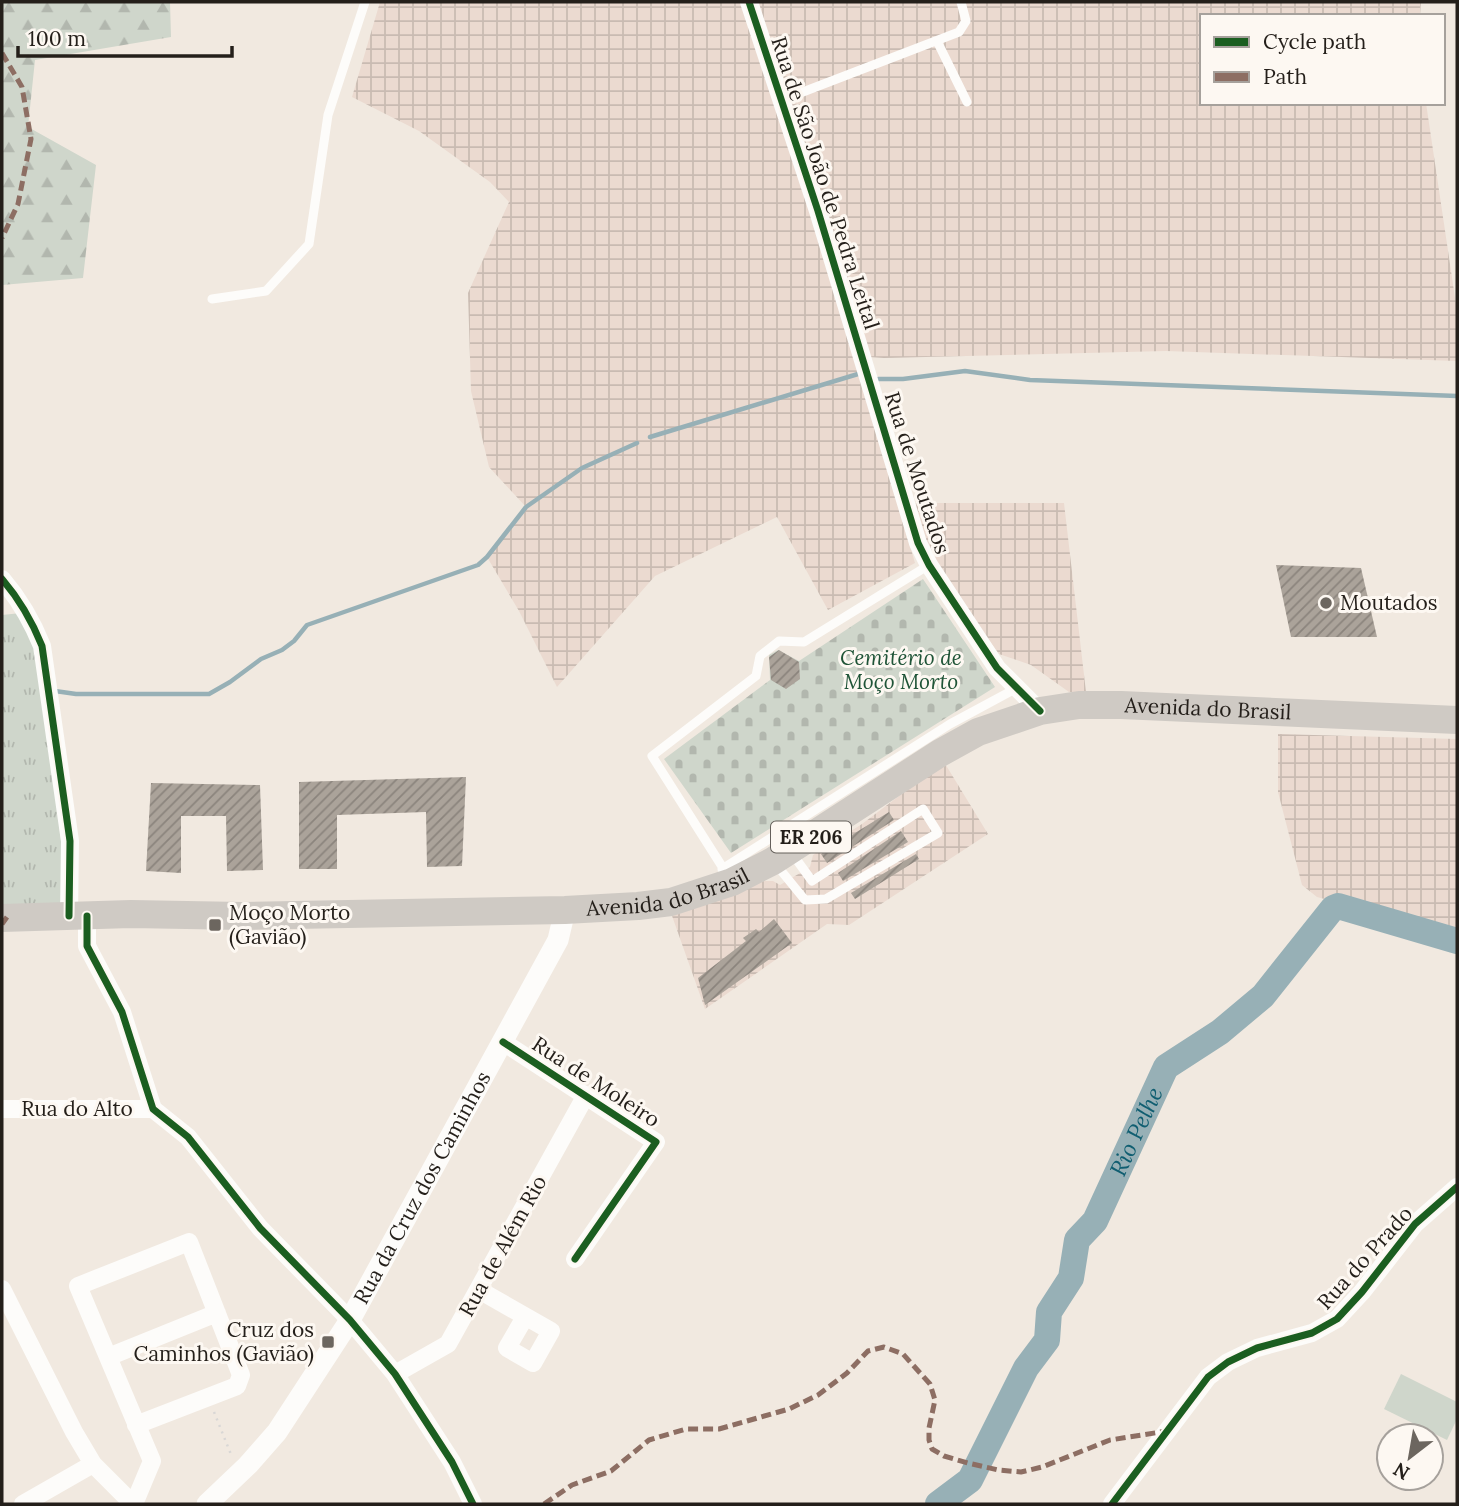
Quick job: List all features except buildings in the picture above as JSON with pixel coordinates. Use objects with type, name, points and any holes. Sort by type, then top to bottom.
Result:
[{"type":"main road","name":"Avenida do Brasil","points":[[78,916],[534,911],[671,902],[727,875],[782,856],[940,752],[978,732],[1040,711],[1079,705],[1121,705],[1457,720]]},
{"type":"main road","name":"ER 206","points":[[2,918],[78,916]]},
{"type":"street","name":"Rua de São João de Pedra Leital","points":[[749,2],[818,211],[867,376]]},
{"type":"street","name":"Rua de Moutados","points":[[867,376],[918,544],[997,668],[1040,711]]},
{"type":"street","points":[[2,579],[33,622],[42,646],[78,916],[87,946],[122,1012],[153,1109],[188,1137],[260,1228],[350,1320],[395,1374],[452,1462],[473,1504]]},
{"type":"street","name":"Rua da Cruz dos Caminhos","points":[[207,1504],[277,1432],[350,1320],[558,940],[565,910]]},
{"type":"street","points":[[534,911],[545,925],[546,959]]},
{"type":"street","name":"Rua de Moleiro","points":[[503,1042],[656,1142],[575,1259]]},
{"type":"street","name":"Rua de Além Rio","points":[[395,1374],[448,1344],[586,1094]]},
{"type":"street","name":"Rua do Alto","points":[[2,1109],[153,1109]]},
{"type":"street","name":"Rua do Prado","points":[[1112,1504],[1208,1377],[1228,1362],[1257,1348],[1312,1333],[1337,1319],[1362,1292],[1415,1224],[1457,1187]]},
{"type":"street","points":[[2,1289],[93,1464],[134,1504],[152,1461],[136,1425],[78,1286],[189,1242],[241,1375],[237,1387],[136,1425]]},
{"type":"street","points":[[479,1290],[525,1317]]},
{"type":"street","points":[[108,1357],[217,1313]]},
{"type":"street","points":[[23,1504],[93,1464]]},
{"type":"lane","points":[[212,299],[266,291],[309,244],[327,115],[365,2]]},
{"type":"lane","points":[[782,100],[960,32],[966,21],[961,2]]},
{"type":"lane","points":[[937,41],[967,102]]},
{"type":"lane","points":[[929,565],[804,642],[779,641],[760,656],[756,676],[652,756],[727,875],[950,724],[1017,688]]},
{"type":"lane","points":[[923,809],[938,833],[826,899],[805,900],[782,856],[812,881],[923,809]]},
{"type":"path","points":[[209,1399],[239,1474]]},
{"type":"shaded area","points":[[380,2],[1421,2],[1420,14],[1200,14],[1200,105],[1426,105],[1457,311],[1457,361],[1166,351],[884,358],[854,356],[915,563],[828,610],[777,517],[655,576],[557,687],[519,611],[487,557],[526,507],[489,467],[471,391],[468,293],[509,202],[490,182],[419,131],[352,97]]},
{"type":"shaded area","points":[[915,503],[1064,503],[1086,692],[1069,692],[1031,665],[999,654],[954,593],[921,531]]},
{"type":"shaded area","points":[[1278,734],[1457,739],[1457,936],[1317,897],[1302,885],[1278,792]]},
{"type":"shaded area","points":[[944,762],[988,834],[849,925],[827,924],[705,1009],[671,913],[764,881],[773,881],[780,885],[810,867],[813,855],[862,824]]},
{"type":"green space","points":[[2,2],[170,2],[171,37],[35,60],[28,127],[96,165],[83,278],[2,285]]},
{"type":"green space","name":"Cemitério de Moço Morto","points":[[923,579],[995,687],[731,853],[664,759],[770,680],[769,655],[778,650],[799,661]]},
{"type":"green space","points":[[21,613],[38,644],[66,896],[60,905],[2,904],[2,615]]},
{"type":"green space","points":[[1401,1374],[1457,1402],[1457,1419],[1447,1440],[1445,1422],[1410,1422],[1384,1409]]},
{"type":"waterway","points":[[878,379],[903,379],[965,371],[1030,380],[1457,396]]},
{"type":"waterway","points":[[650,437],[858,374]]},
{"type":"waterway","points":[[55,691],[76,694],[209,694],[261,659],[282,650],[294,641],[307,625],[478,565],[526,507],[582,468],[637,443]]},
{"type":"waterway","name":"Rio Pelhe","points":[[938,1504],[970,1480],[1026,1368],[1047,1340],[1049,1312],[1071,1278],[1077,1240],[1095,1221],[1166,1067],[1220,1032],[1263,996],[1333,908],[1338,906],[1457,941]]},
{"type":"marked path","points":[[2,53],[22,87],[31,139],[18,204],[2,238]]},
{"type":"marked path","points":[[2,924],[7,917]]},
{"type":"marked path","points":[[544,1504],[572,1485],[611,1471],[649,1440],[686,1429],[719,1429],[789,1409],[818,1395],[847,1373],[868,1351],[884,1347],[903,1354],[930,1384],[935,1400],[929,1440],[932,1449],[944,1456],[998,1470],[1021,1472],[1042,1467],[1110,1440],[1167,1431]]},
{"type":"cycle path","points":[[749,2],[818,211],[918,543],[929,565],[997,668],[1040,711]]},
{"type":"cycle path","points":[[2,579],[25,611],[42,646],[70,841],[69,916]]},
{"type":"cycle path","points":[[87,916],[87,946],[122,1012],[153,1109],[188,1137],[260,1228],[350,1320],[395,1374],[452,1462],[473,1504]]},
{"type":"cycle path","points":[[503,1042],[656,1142],[575,1259]]},
{"type":"cycle path","points":[[1112,1504],[1208,1377],[1228,1362],[1257,1348],[1312,1333],[1337,1319],[1362,1292],[1415,1224],[1457,1187]]},
{"type":"place","name":"Moutados","points":[[1326,603]]},
{"type":"place","name":"Moço Morto (Gavião)","points":[[215,925]]},
{"type":"place","name":"Cruz dos Caminhos (Gavião)","points":[[328,1342]]}]
